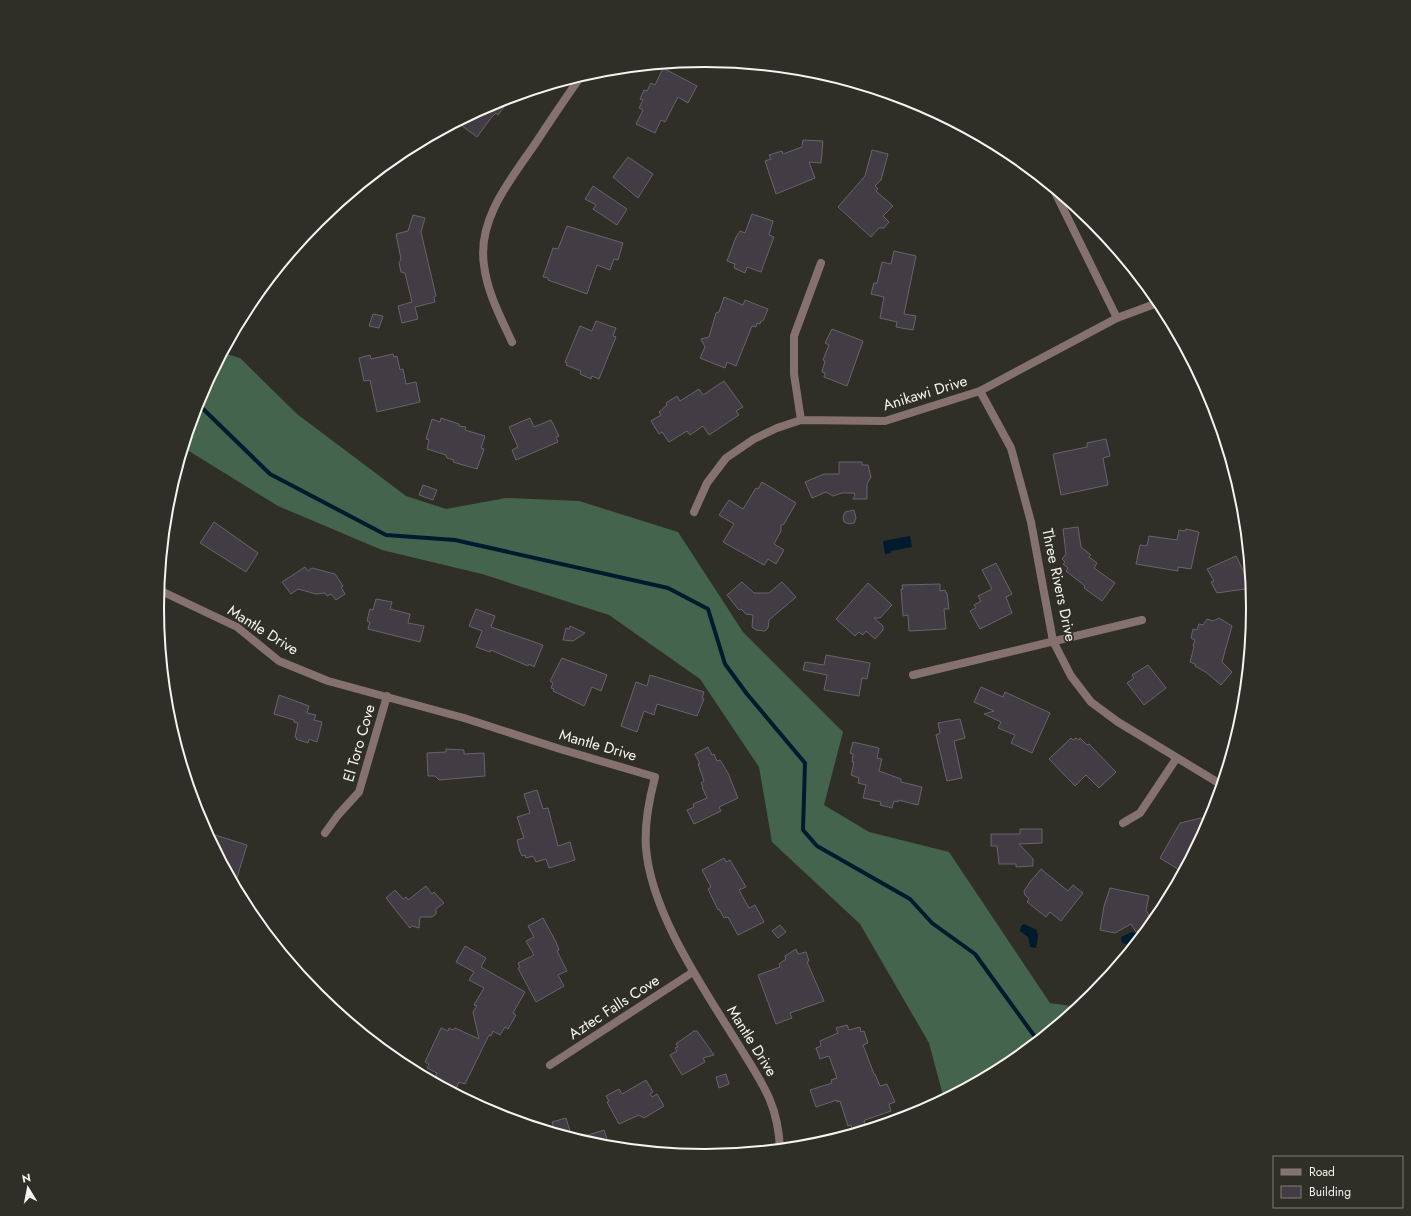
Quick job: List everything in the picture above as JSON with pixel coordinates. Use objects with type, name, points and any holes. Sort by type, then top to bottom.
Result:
[{"type":"street","points":[[512,342],[493,298],[484,265],[483,240],[492,213],[506,186],[577,82]]},
{"type":"street","points":[[1058,197],[1117,318]]},
{"type":"street","points":[[802,420],[794,374],[794,336],[821,263]]},
{"type":"street","name":"Anikawi Drive","points":[[694,512],[707,483],[726,458],[754,439],[777,428],[802,420],[885,422],[980,390],[1117,318],[1153,305]]},
{"type":"street","name":"Three Rivers Drive","points":[[980,390],[1011,448],[1031,522],[1053,641],[1071,676],[1091,702],[1118,722],[1218,783]]},
{"type":"street","name":"Mantle Drive","points":[[165,593],[237,627],[279,661],[328,681],[387,696],[655,777],[648,801],[646,825],[649,871],[656,893],[693,972],[764,1086],[776,1115],[779,1144]]},
{"type":"street","points":[[913,675],[1142,620]]},
{"type":"street","name":"El Toro Cove","points":[[325,833],[338,815],[359,792],[387,696]]},
{"type":"street","points":[[1122,823],[1140,813],[1176,758]]},
{"type":"street","name":"Aztec Falls Cove","points":[[550,1065],[693,972]]},
{"type":"green space","points":[[228,354],[240,358],[297,414],[406,496],[446,509],[506,498],[579,501],[678,532],[743,632],[843,732],[824,805],[869,832],[949,852],[1050,1003],[1072,1006],[1035,1037],[1006,1058],[976,1077],[943,1094],[929,1043],[860,924],[772,842],[759,767],[700,679],[609,615],[482,574],[382,550],[278,506],[188,451],[206,401]]},
{"type":"water","points":[[910,536],[912,547],[891,551],[891,553],[885,554],[883,541]]},
{"type":"water","points":[[1024,924],[1037,930],[1038,937],[1036,948],[1030,947],[1028,937],[1020,931],[1021,926]]},
{"type":"water","points":[[1132,932],[1137,935],[1129,945],[1122,943],[1121,937]]},
{"type":"building","points":[[663,69],[664,69],[697,86],[688,103],[678,97],[665,122],[661,120],[655,133],[636,124],[643,110],[639,108],[643,100],[640,99],[644,90],[647,91],[651,83],[655,85]]},
{"type":"building","points":[[505,106],[498,115],[496,113],[491,118],[477,137],[461,125]]},
{"type":"building","points":[[803,140],[823,141],[821,163],[809,162],[815,178],[776,194],[765,161],[771,159],[769,155],[782,151],[783,154],[802,147]]},
{"type":"building","points":[[872,150],[888,154],[881,180],[875,186],[878,189],[876,191],[893,206],[883,216],[889,222],[884,228],[879,228],[871,237],[838,207],[865,176]]},
{"type":"building","points":[[628,157],[653,174],[638,198],[613,177]]},
{"type":"building","points":[[593,186],[627,209],[617,225],[593,209],[596,205],[585,199]]},
{"type":"building","points":[[752,214],[773,221],[769,235],[774,237],[761,272],[747,267],[745,273],[734,268],[735,264],[727,261],[736,237],[740,231],[745,233]]},
{"type":"building","points":[[413,215],[425,218],[421,232],[436,296],[434,297],[435,302],[415,307],[418,319],[402,323],[398,306],[412,302],[405,273],[401,272],[399,263],[401,259],[396,234],[408,231]]},
{"type":"building","points":[[567,226],[623,243],[618,260],[614,259],[610,270],[597,265],[587,294],[543,277],[553,248],[558,249]]},
{"type":"building","points":[[894,251],[916,256],[904,314],[916,316],[913,330],[896,327],[897,322],[880,318],[884,297],[871,294],[874,283],[877,283],[882,262],[891,264]]},
{"type":"building","points":[[724,297],[743,305],[745,300],[768,309],[763,321],[761,321],[760,324],[757,323],[756,327],[752,326],[736,366],[727,362],[725,368],[700,358],[705,347],[701,339],[709,337],[716,313],[719,312]]},
{"type":"building","points":[[373,314],[383,316],[379,328],[369,326]]},
{"type":"building","points":[[596,321],[616,328],[613,336],[616,337],[599,379],[592,376],[591,379],[580,374],[581,371],[566,365],[567,363],[565,362],[580,326],[592,331]]},
{"type":"building","points":[[832,329],[863,341],[847,386],[824,377],[825,373],[822,372],[825,361],[823,360],[829,345],[825,343]]},
{"type":"building","points":[[393,354],[394,357],[397,356],[400,370],[403,369],[406,384],[416,382],[420,402],[377,412],[370,380],[364,381],[359,358],[370,355],[371,359]]},
{"type":"building","points":[[724,381],[743,407],[736,411],[739,415],[709,435],[703,426],[690,435],[687,431],[669,442],[662,432],[659,434],[651,421],[661,415],[659,412],[667,405],[666,403],[677,396],[680,401],[699,389],[703,395]]},
{"type":"building","points":[[441,418],[459,424],[459,426],[466,427],[465,430],[485,436],[481,448],[484,449],[477,469],[453,462],[454,460],[447,458],[446,455],[427,449],[429,440],[426,439],[432,419],[440,422]]},
{"type":"building","points":[[530,418],[534,427],[551,420],[559,436],[556,437],[558,442],[516,460],[512,450],[518,447],[509,427]]},
{"type":"building","points":[[1106,439],[1110,456],[1103,458],[1108,485],[1061,495],[1053,454],[1087,447],[1087,443]]},
{"type":"building","points":[[839,462],[862,462],[862,465],[868,465],[871,477],[867,484],[867,499],[853,499],[855,495],[854,493],[842,493],[833,496],[826,492],[812,498],[805,482],[824,474],[839,474]]},
{"type":"building","points":[[762,482],[796,503],[784,524],[781,525],[781,531],[774,544],[784,550],[776,564],[768,559],[764,565],[723,542],[734,524],[719,515],[729,500],[743,509],[756,488],[758,489]]},
{"type":"building","points":[[423,485],[437,490],[433,500],[419,495]]},
{"type":"building","points":[[854,510],[856,518],[854,523],[849,524],[844,522],[843,517],[845,512]]},
{"type":"building","points":[[214,522],[258,553],[246,572],[200,543]]},
{"type":"building","points":[[1078,527],[1081,547],[1091,555],[1089,557],[1097,563],[1094,568],[1115,583],[1102,601],[1084,588],[1085,586],[1066,571],[1068,568],[1063,564],[1065,562],[1062,559],[1066,554],[1063,529]]},
{"type":"building","points":[[1186,529],[1199,532],[1191,569],[1178,567],[1178,571],[1136,564],[1140,545],[1147,546],[1149,536],[1177,540],[1179,530],[1185,531]]},
{"type":"building","points":[[1236,556],[1245,574],[1245,589],[1217,593],[1211,582],[1214,581],[1207,569]]},
{"type":"building","points":[[996,563],[1012,594],[1006,597],[1012,613],[980,629],[970,611],[976,608],[974,605],[981,601],[978,596],[992,589],[982,570]]},
{"type":"building","points":[[305,567],[308,571],[312,568],[335,574],[343,586],[341,587],[345,594],[336,600],[331,594],[327,596],[325,593],[316,594],[298,589],[291,594],[282,582]]},
{"type":"building","points":[[742,582],[754,593],[769,593],[782,582],[796,597],[769,620],[768,628],[765,631],[756,630],[752,627],[753,615],[746,614],[741,609],[739,610],[727,595]]},
{"type":"building","points":[[868,583],[892,605],[880,618],[874,618],[883,626],[883,630],[875,639],[866,631],[863,635],[859,632],[855,636],[836,619]]},
{"type":"building","points":[[940,584],[940,591],[945,590],[947,593],[949,609],[944,609],[946,629],[909,631],[908,615],[903,616],[902,585]]},
{"type":"building","points":[[376,599],[392,602],[390,609],[410,614],[408,623],[424,626],[420,642],[368,629],[370,622],[367,621],[370,609],[373,610]]},
{"type":"building","points":[[476,609],[495,616],[491,627],[543,645],[534,667],[529,664],[528,666],[491,650],[490,652],[476,647],[482,631],[469,626]]},
{"type":"building","points":[[1219,618],[1232,626],[1222,662],[1232,672],[1221,685],[1207,673],[1195,666],[1195,664],[1190,662],[1195,640],[1191,638],[1193,629],[1197,630],[1199,624],[1203,625],[1207,619],[1213,621]]},
{"type":"building","points":[[570,626],[585,633],[573,641],[563,640],[566,628],[569,629]]},
{"type":"building","points":[[826,655],[870,663],[867,679],[862,678],[859,696],[824,690],[827,675],[803,670],[805,662],[824,665]]},
{"type":"building","points":[[562,658],[607,675],[601,691],[592,687],[584,706],[553,691],[554,689],[551,688],[553,683],[550,681]]},
{"type":"building","points":[[1148,665],[1166,688],[1144,705],[1127,683],[1134,678],[1132,675]]},
{"type":"building","points":[[650,675],[704,692],[702,698],[704,699],[697,716],[657,704],[654,715],[644,711],[637,732],[621,726],[636,682],[647,686]]},
{"type":"building","points":[[981,687],[1003,697],[1005,692],[1050,713],[1032,753],[1011,743],[1015,735],[998,728],[1001,722],[984,714],[994,711],[974,702]]},
{"type":"building","points":[[279,695],[309,706],[307,713],[316,715],[314,720],[322,722],[317,742],[309,739],[308,743],[296,739],[297,738],[295,737],[298,723],[294,722],[294,720],[274,714]]},
{"type":"building","points":[[960,719],[965,738],[954,741],[962,778],[947,781],[936,735],[940,733],[938,723]]},
{"type":"building","points":[[1071,738],[1073,740],[1076,738],[1079,740],[1080,738],[1087,745],[1089,744],[1116,772],[1099,788],[1086,775],[1075,786],[1049,759]]},
{"type":"building","points":[[853,742],[879,748],[877,758],[882,759],[879,771],[901,779],[901,782],[922,787],[918,805],[898,800],[898,802],[894,801],[892,808],[880,805],[881,802],[863,798],[866,785],[858,783],[859,778],[851,775],[854,762],[852,762],[853,754],[850,753]]},
{"type":"building","points":[[708,747],[712,755],[714,754],[717,761],[720,760],[728,773],[738,798],[719,807],[721,811],[694,824],[687,810],[694,807],[693,804],[707,798],[701,783],[704,781],[698,764],[700,764],[695,754]]},
{"type":"building","points":[[446,749],[464,750],[464,754],[484,753],[485,776],[439,780],[435,776],[428,776],[427,753],[446,752]]},
{"type":"building","points":[[537,790],[543,809],[548,808],[558,846],[570,842],[575,860],[549,868],[546,859],[536,862],[533,856],[526,858],[525,855],[522,856],[517,840],[524,838],[517,817],[530,813],[524,794]]},
{"type":"building","points":[[1201,818],[1203,819],[1179,870],[1160,858],[1180,823]]},
{"type":"building","points":[[1020,829],[1042,829],[1042,843],[1019,844],[1033,859],[1033,866],[1016,867],[1016,864],[999,864],[997,846],[991,846],[991,834],[1020,834]]},
{"type":"building","points":[[215,835],[247,845],[237,878],[220,847]]},
{"type":"building","points":[[724,858],[726,862],[730,860],[746,887],[739,890],[749,908],[755,905],[764,922],[738,935],[728,917],[724,918],[719,909],[718,910],[708,889],[711,887],[702,870]]},
{"type":"building","points":[[1041,869],[1068,891],[1073,885],[1083,893],[1061,921],[1050,912],[1046,917],[1027,902],[1029,899],[1025,895],[1024,891]]},
{"type":"building","points":[[426,886],[432,894],[434,892],[444,903],[436,909],[436,914],[432,917],[420,917],[419,928],[412,926],[410,928],[386,898],[395,890],[403,899],[406,897],[408,900]]},
{"type":"building","points":[[1110,888],[1149,896],[1146,910],[1150,917],[1140,930],[1136,932],[1131,924],[1115,933],[1100,930],[1104,906]]},
{"type":"building","points":[[543,918],[556,942],[559,950],[557,951],[567,971],[558,975],[564,986],[536,1002],[518,968],[520,967],[518,963],[534,955],[526,941],[534,937],[528,926]]},
{"type":"building","points":[[780,925],[786,932],[778,938],[772,931]]},
{"type":"building","points":[[465,946],[486,958],[481,967],[525,992],[513,1013],[516,1015],[508,1029],[505,1027],[500,1035],[493,1031],[491,1036],[489,1035],[465,1084],[459,1082],[456,1088],[435,1077],[437,1073],[427,1068],[429,1064],[425,1062],[441,1028],[448,1031],[449,1028],[453,1030],[455,1028],[479,1039],[473,1012],[477,1006],[474,1005],[484,988],[469,980],[474,972],[456,962]]},
{"type":"building","points":[[796,949],[798,954],[806,952],[809,961],[807,962],[824,1001],[790,1013],[792,1018],[776,1024],[758,975],[780,967],[779,964],[786,959],[785,956]]},
{"type":"building","points":[[847,1025],[849,1030],[860,1027],[861,1032],[864,1031],[868,1043],[863,1045],[874,1074],[880,1086],[887,1084],[895,1102],[889,1104],[891,1111],[865,1120],[865,1125],[852,1129],[851,1125],[848,1126],[840,1101],[837,1102],[837,1100],[816,1107],[810,1090],[832,1083],[831,1080],[837,1078],[829,1056],[820,1059],[816,1048],[821,1046],[820,1041],[838,1033],[836,1028]]},
{"type":"building","points":[[694,1031],[697,1031],[714,1055],[703,1058],[705,1062],[682,1075],[670,1055],[677,1051],[675,1048],[678,1047],[676,1044]]},
{"type":"building","points":[[726,1074],[729,1084],[719,1088],[716,1077]]},
{"type":"building","points":[[646,1080],[653,1092],[650,1094],[652,1097],[657,1094],[664,1106],[644,1118],[639,1115],[619,1124],[607,1102],[609,1101],[606,1096],[619,1089],[622,1094]]},
{"type":"building","points":[[566,1118],[570,1132],[554,1127],[552,1122]]},
{"type":"building","points":[[604,1130],[607,1139],[600,1139],[586,1136]]},
{"type":"waterway","points":[[203,409],[270,474],[386,535],[455,540],[668,588],[708,609],[725,664],[747,694],[805,763],[803,830],[817,846],[910,899],[932,923],[975,954],[1035,1037]]}]
